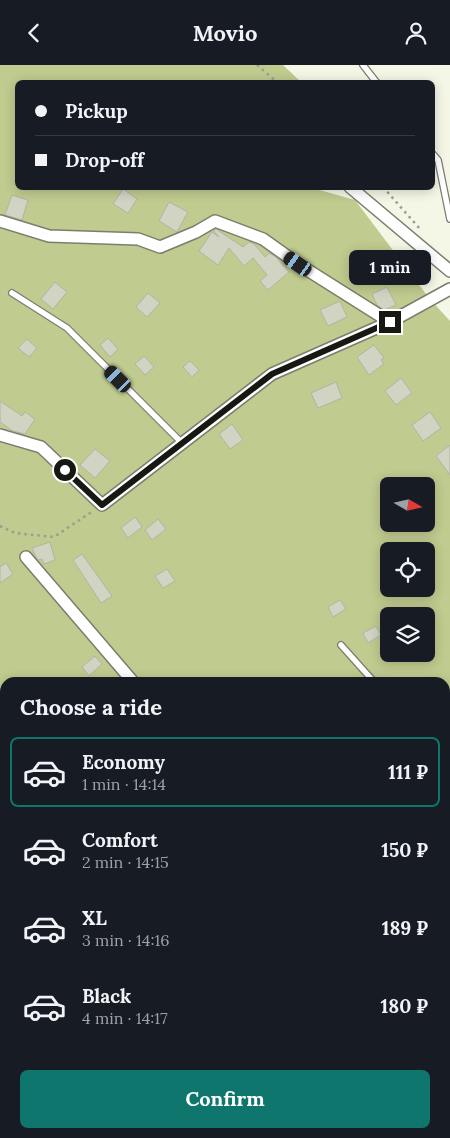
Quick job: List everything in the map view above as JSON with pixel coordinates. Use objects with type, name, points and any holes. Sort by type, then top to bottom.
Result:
[{"type":"street","points":[[354,190],[450,271]]},
{"type":"street","points":[[0,221],[49,236],[138,239],[160,247],[196,232],[215,221],[263,239],[298,264],[390,322]]},
{"type":"street","points":[[0,435],[41,447],[102,505],[272,374],[390,322],[450,289]]},
{"type":"street","points":[[26,557],[129,677]]},
{"type":"lane","points":[[363,65],[375,80]]},
{"type":"lane","points":[[435,156],[438,160],[450,219]]},
{"type":"lane","points":[[12,293],[67,328],[182,443]]},
{"type":"lane","points":[[340,645],[369,677]]},
{"type":"path","points":[[257,65],[274,80]]},
{"type":"path","points":[[0,525],[15,533],[54,537],[102,505]]},
{"type":"green space","points":[[0,65],[283,65],[299,80],[15,80],[15,190],[320,190],[355,200],[429,298],[450,321],[450,677],[0,677]]},
{"type":"building","points":[[122,190],[137,199],[128,213],[113,204]]},
{"type":"building","points":[[12,195],[28,200],[22,220],[5,215]]},
{"type":"building","points":[[169,202],[188,212],[177,232],[159,221]]},
{"type":"building","points":[[216,229],[243,247],[249,242],[254,244],[265,257],[269,253],[276,257],[289,272],[268,290],[260,281],[267,275],[253,258],[244,266],[229,248],[218,265],[199,251],[212,232],[219,237],[214,231]]},
{"type":"building","points":[[55,282],[67,292],[53,309],[41,299]]},
{"type":"building","points":[[387,287],[396,305],[384,310],[377,305],[372,294]]},
{"type":"building","points":[[148,293],[160,303],[147,317],[136,307]]},
{"type":"building","points":[[340,301],[347,317],[328,326],[320,310]]},
{"type":"building","points":[[108,338],[118,349],[110,357],[100,345]]},
{"type":"building","points":[[27,339],[37,348],[29,357],[18,348]]},
{"type":"building","points":[[374,345],[384,358],[381,360],[384,364],[369,375],[357,357]]},
{"type":"building","points":[[144,356],[154,367],[145,375],[135,364]]},
{"type":"building","points":[[190,361],[199,370],[192,377],[183,367]]},
{"type":"building","points":[[401,378],[412,393],[396,405],[385,391]]},
{"type":"building","points":[[336,382],[342,398],[318,408],[311,393]]},
{"type":"building","points":[[0,401],[22,416],[25,412],[35,419],[25,434],[13,431],[0,422]]},
{"type":"building","points":[[430,412],[441,428],[423,441],[412,425]]},
{"type":"building","points":[[232,424],[243,440],[230,449],[219,434]]},
{"type":"building","points":[[450,445],[450,475],[436,456]]},
{"type":"building","points":[[95,449],[110,461],[95,478],[80,465]]},
{"type":"building","points":[[135,517],[142,527],[128,538],[121,528]]},
{"type":"building","points":[[158,519],[166,529],[152,540],[145,530]]},
{"type":"building","points":[[50,542],[55,560],[44,564],[42,559],[38,560],[32,548]]},
{"type":"building","points":[[82,554],[112,596],[101,603],[73,560]]},
{"type":"building","points":[[6,563],[13,574],[0,583],[0,567]]},
{"type":"building","points":[[167,569],[175,581],[163,588],[155,576]]},
{"type":"building","points":[[340,600],[346,609],[333,617],[328,607]]},
{"type":"building","points":[[376,626],[380,636],[368,643],[363,633]]},
{"type":"building","points":[[95,656],[102,664],[89,676],[82,667]]},
{"type":"route","points":[[65,470],[102,505],[272,374],[390,322]]}]
